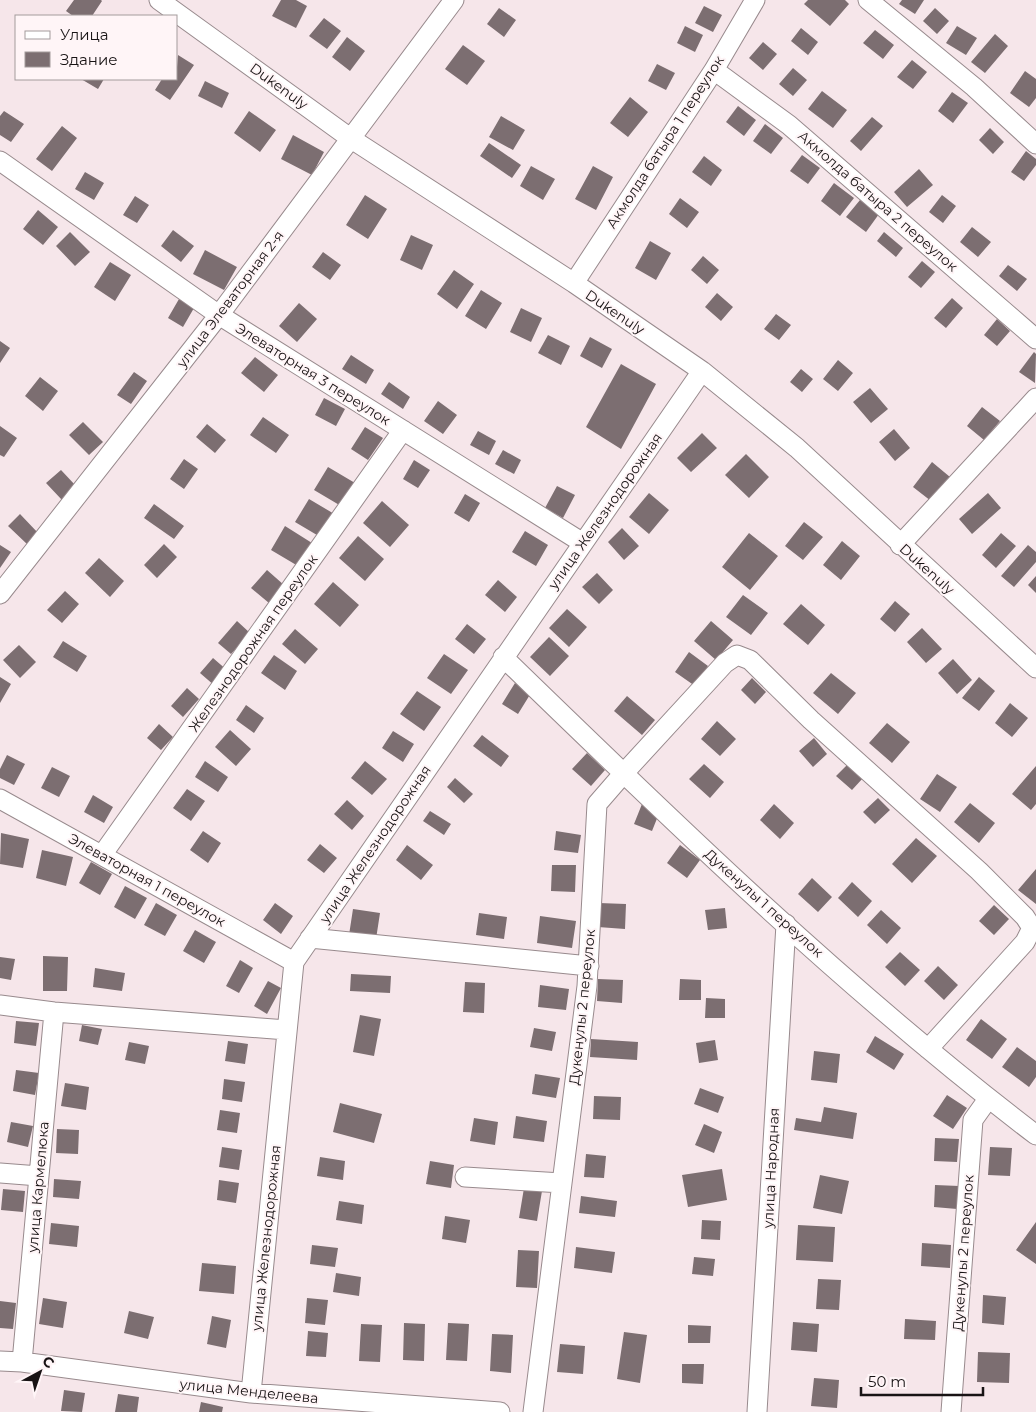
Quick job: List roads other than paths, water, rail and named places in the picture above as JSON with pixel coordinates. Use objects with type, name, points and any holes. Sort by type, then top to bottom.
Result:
[{"type":"street","name":"Dukenuly","points":[[159,0],[350,138],[574,283],[702,371],[797,448],[900,545],[1036,668]]},
{"type":"street","name":"улица Элеваторная 2-я","points":[[0,594],[219,315],[454,0]]},
{"type":"street","name":"Акмолда батыра 1 переулок","points":[[574,283],[714,70],[754,0]]},
{"type":"street","points":[[868,0],[974,87],[1036,144]]},
{"type":"street","name":"Акмолда батыра 2 переулок","points":[[714,70],[789,125],[1036,339]]},
{"type":"street","name":"Элеваторная 3 переулок","points":[[0,161],[219,315],[583,543]]},
{"type":"street","name":"улица Железнодорожная","points":[[251,1393],[294,962],[702,371]]},
{"type":"street","points":[[900,545],[1036,398]]},
{"type":"street","name":"Железнодорожная переулок","points":[[102,855],[403,430]]},
{"type":"street","name":"Дукенулы 2 переулок","points":[[533,1412],[589,966],[598,804],[623,774],[725,663],[737,655],[750,660],[811,720],[979,871],[1025,917],[1032,928],[1025,942],[928,1049]]},
{"type":"street","name":"Дукенулы 1 переулок","points":[[503,657],[623,774],[786,924],[928,1049],[1036,1135]]},
{"type":"street","name":"Элеваторная 1 переулок","points":[[0,799],[294,962]]},
{"type":"street","name":"улица Народная","points":[[757,1412],[786,924]]},
{"type":"street","points":[[310,938],[589,966]]},
{"type":"street","points":[[0,1005],[54,1012],[287,1030]]},
{"type":"street","name":"улица Кармелюка","points":[[22,1362],[54,1012]]},
{"type":"street","name":"Дукенулы 2 переулок","points":[[951,1412],[972,1120],[988,1098]]},
{"type":"street","points":[[0,1173],[39,1176]]},
{"type":"street","points":[[465,1177],[562,1184]]},
{"type":"street","name":"улица Менделеева","points":[[0,1361],[22,1362],[251,1393],[500,1412]]}]
